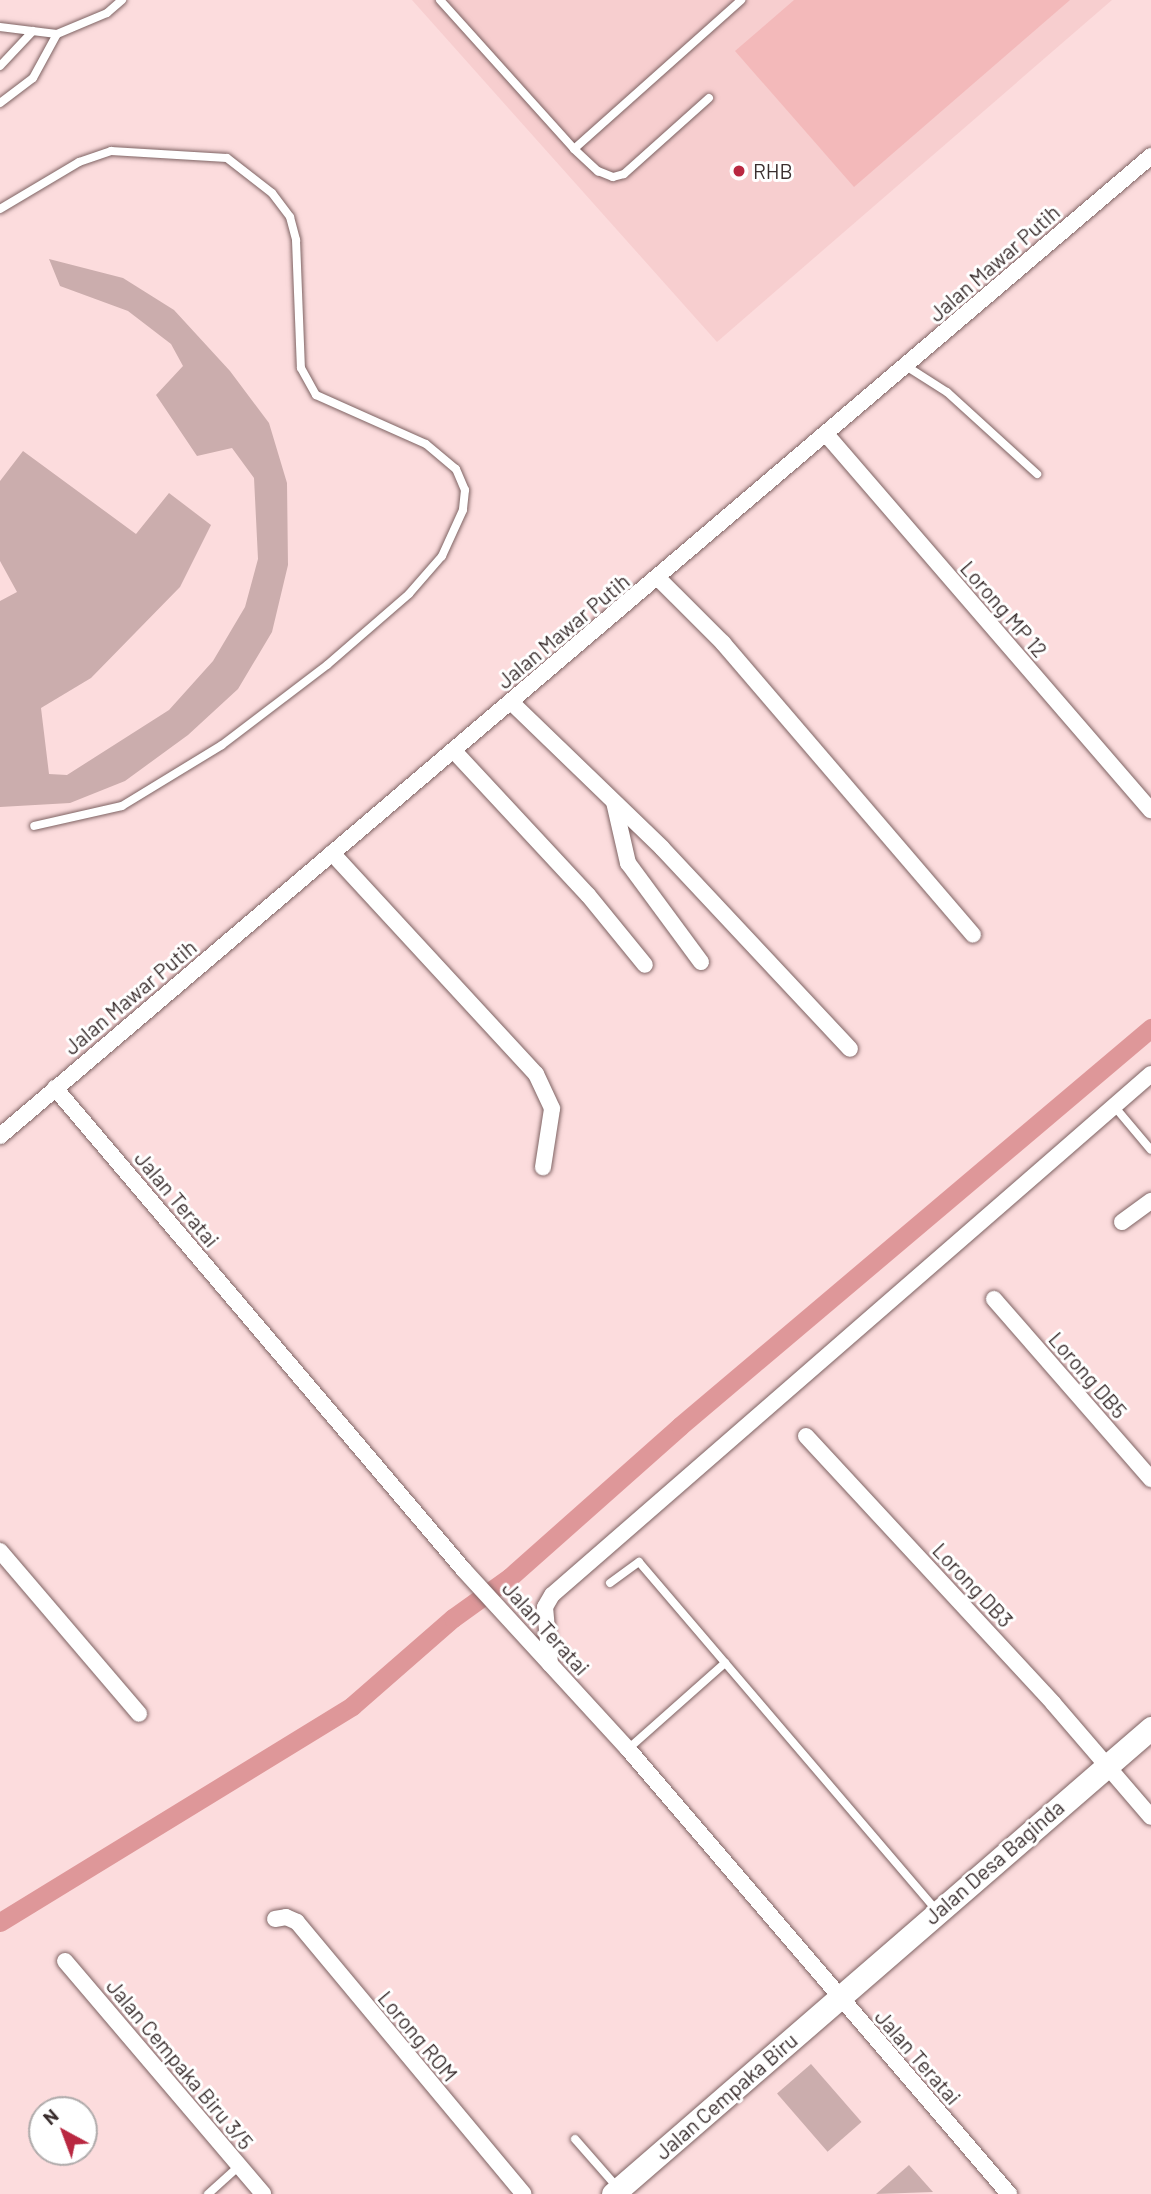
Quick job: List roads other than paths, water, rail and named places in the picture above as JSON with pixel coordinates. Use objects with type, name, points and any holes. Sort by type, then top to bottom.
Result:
[{"type":"street","name":"Jalan Mawar Putih","points":[[0,1136],[1151,156]]},
{"type":"street","name":"Lorong MP 12","points":[[826,434],[1151,810]]},
{"type":"street","points":[[658,578],[723,643],[972,935]]},
{"type":"street","points":[[511,702],[614,802],[850,1049]]},
{"type":"street","points":[[454,751],[588,895],[645,965]]},
{"type":"street","points":[[614,802],[628,863],[701,962]]},
{"type":"street","points":[[332,853],[536,1074],[552,1109],[544,1167]]},
{"type":"street","points":[[550,1664],[545,1607],[552,1595],[1151,1074]]},
{"type":"street","name":"Jalan Teratai","points":[[55,1088],[463,1569],[628,1749],[1009,2194]]},
{"type":"street","points":[[1122,1222],[1151,1201]]},
{"type":"street","name":"Lorong DB5","points":[[994,1299],[1151,1479]]},
{"type":"street","name":"Lorong DB3","points":[[806,1436],[1151,1817]]},
{"type":"street","points":[[0,1551],[139,1714]]},
{"type":"street","name":"Jalan Desa Baginda","points":[[839,1998],[1151,1728]]},
{"type":"street","name":"Lorong ROM","points":[[275,1919],[286,1917],[297,1922],[524,2194]]},
{"type":"street","name":"Jalan Cempaka Biru 3/5","points":[[65,1961],[263,2194]]},
{"type":"street","name":"Jalan Cempaka Biru","points":[[616,2192],[839,1998]]},
{"type":"lane","points":[[0,27],[57,34],[107,13],[122,0]]},
{"type":"lane","points":[[440,0],[574,149],[598,171],[613,177],[624,174],[709,98]]},
{"type":"lane","points":[[574,149],[741,0]]},
{"type":"lane","points":[[0,66],[33,31]]},
{"type":"lane","points":[[0,103],[33,78],[57,34]]},
{"type":"lane","points":[[0,209],[79,162],[111,151],[227,158],[272,193],[290,217],[296,240],[301,368],[316,395],[435,450],[456,469],[465,490],[463,510],[442,556],[409,594],[327,664],[222,745],[122,806],[34,826]]},
{"type":"lane","points":[[906,366],[947,392],[1037,474]]},
{"type":"lane","points":[[1114,1106],[1151,1150]]},
{"type":"lane","points":[[610,1583],[639,1562],[937,1912]]},
{"type":"lane","points":[[628,1749],[725,1663]]},
{"type":"lane","points":[[575,2139],[616,2192]]},
{"type":"lane","points":[[208,2194],[239,2166]]},
{"type":"waterway","points":[[0,1922],[352,1706],[453,1618],[510,1577],[680,1426],[1151,1028]]},
{"type":"place","name":"RHB","points":[[739,171]]}]
